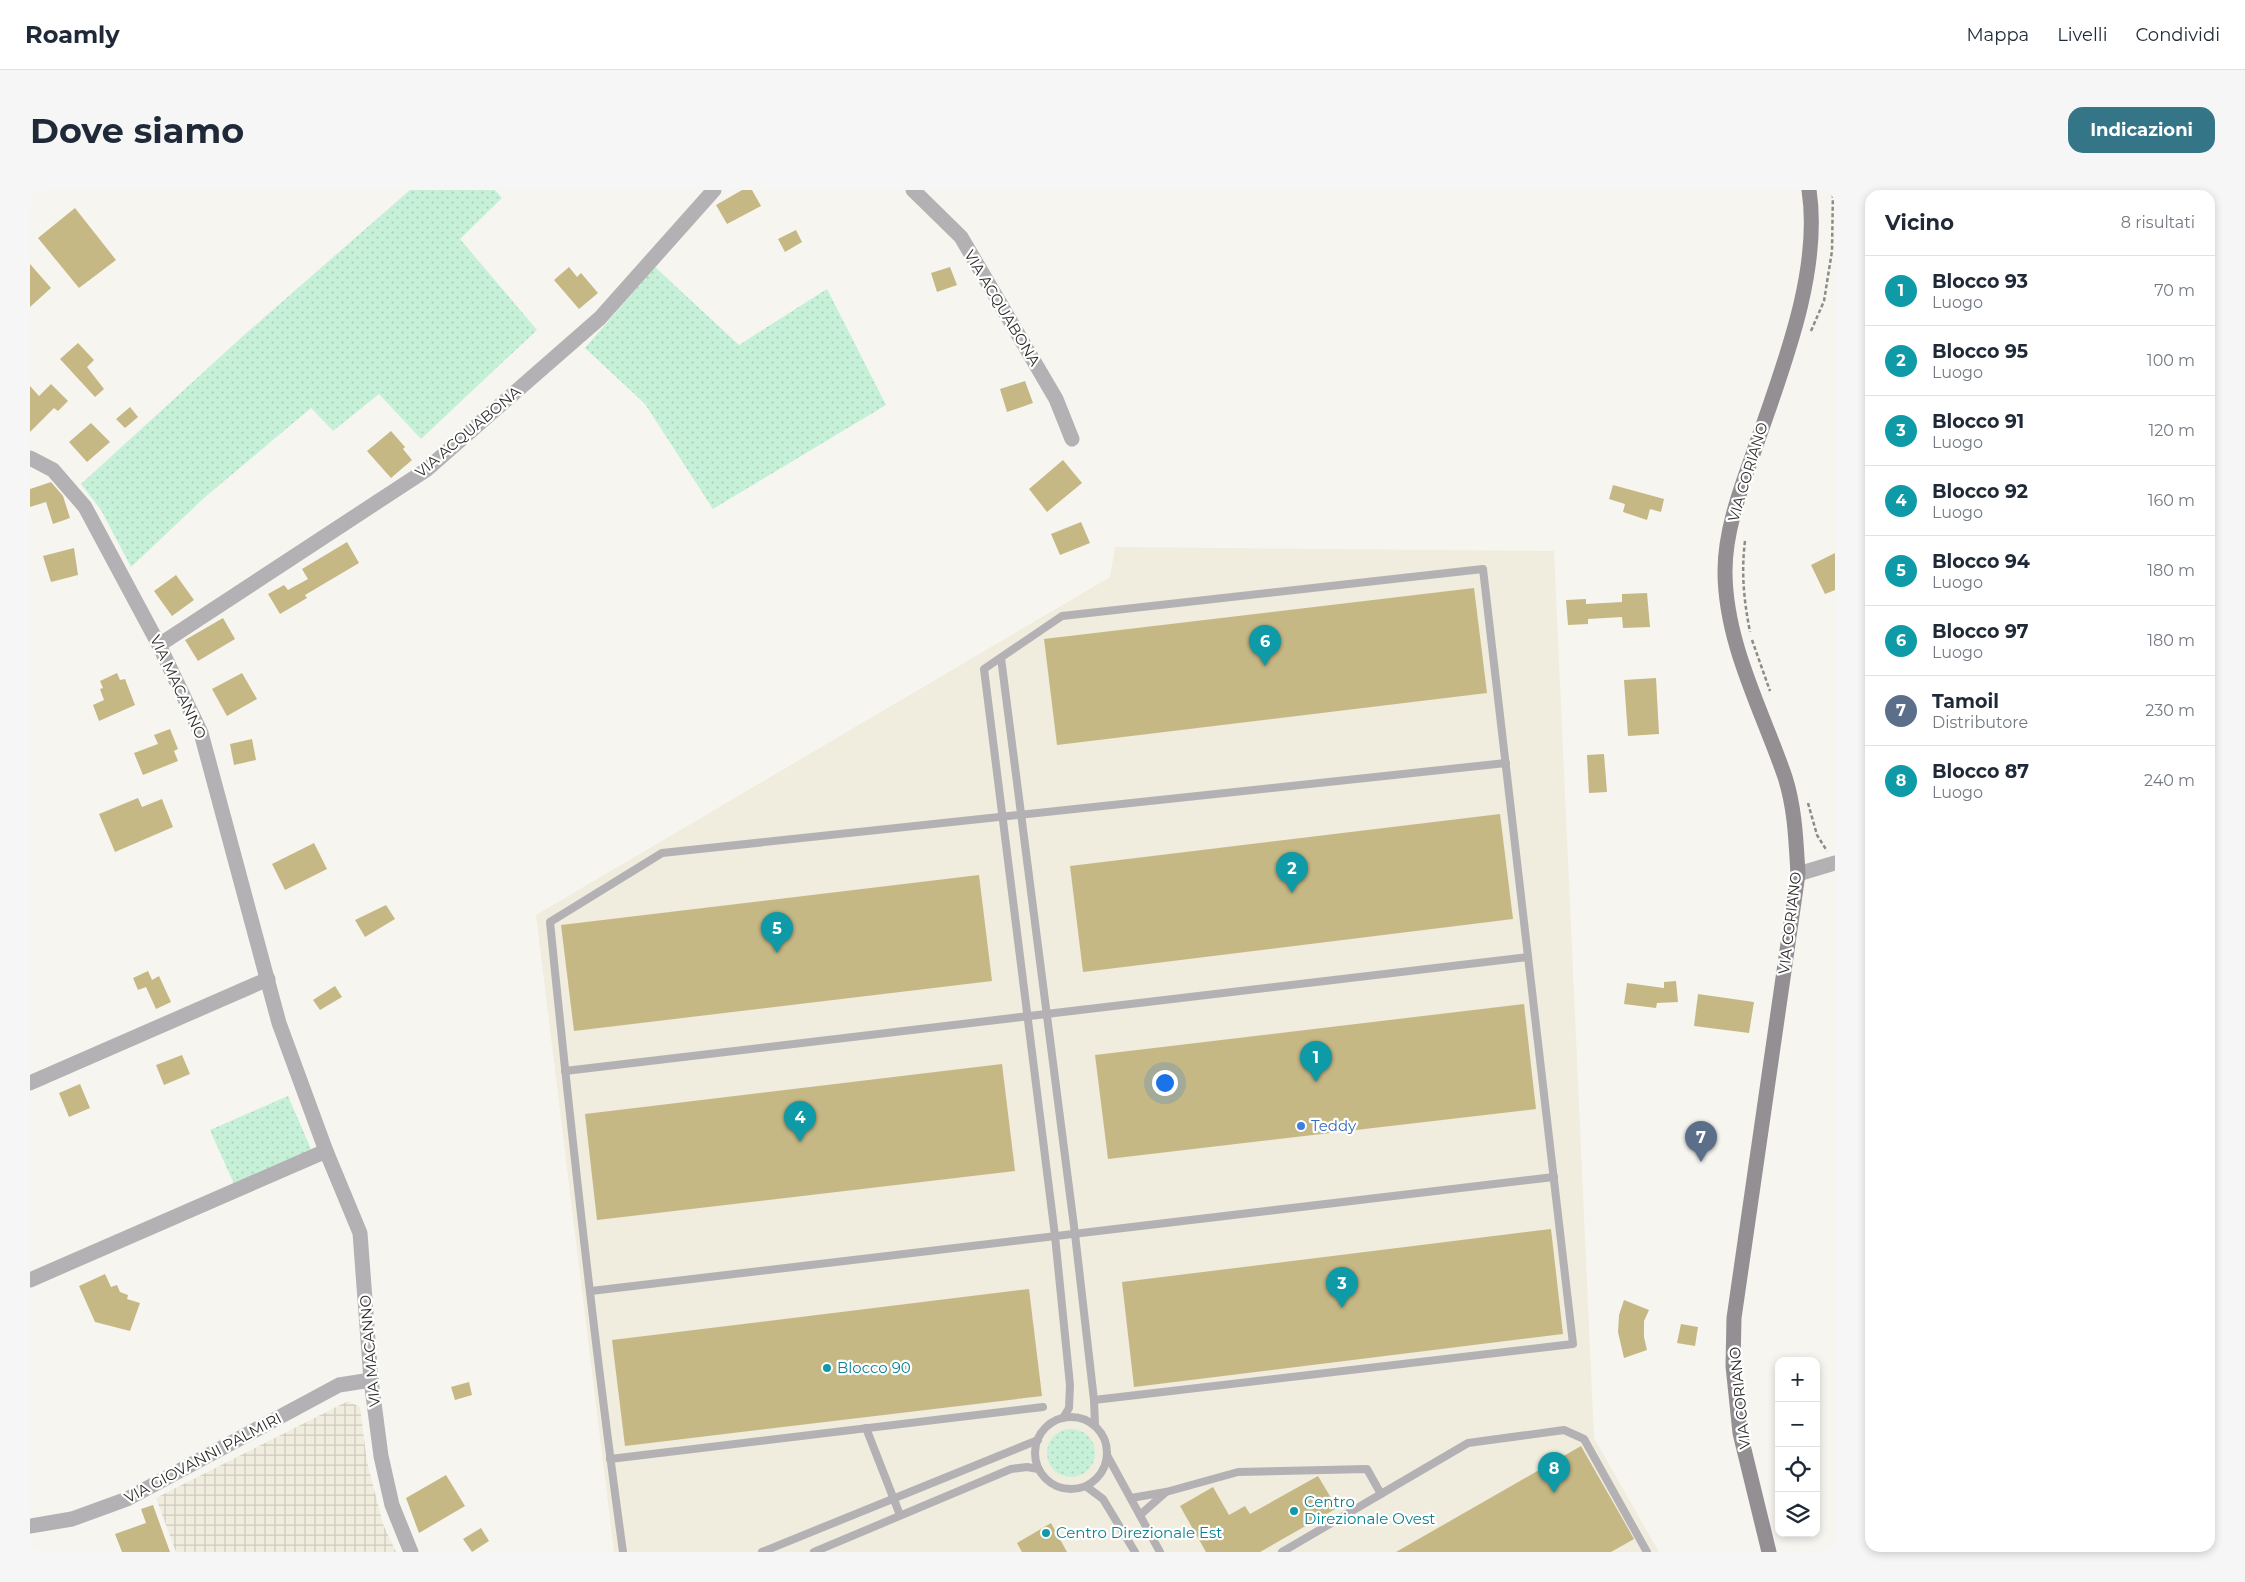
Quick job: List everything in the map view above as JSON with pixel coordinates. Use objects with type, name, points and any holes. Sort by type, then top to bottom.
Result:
[{"type":"main road","name":"VIA CORIANO","points":[[1769,1552],[1740,1433],[1733,1366],[1734,1318],[1798,874],[1795,827],[1785,779],[1732,634],[1725,570],[1734,509],[1790,346],[1806,277],[1813,212],[1809,190]]},
{"type":"street","name":"VIA ACQUABONA","points":[[159,645],[426,470],[600,318],[714,190]]},
{"type":"street","name":"VIA ACQUABONA","points":[[913,190],[961,237],[1056,399],[1072,439]]},
{"type":"street","name":"VIA MACANNO","points":[[30,458],[52,470],[85,507],[159,645],[202,733],[280,1023],[326,1151],[360,1233],[371,1380],[386,1481],[392,1505],[411,1552]]},
{"type":"street","points":[[1798,874],[1832,863]]},
{"type":"street","points":[[30,1083],[268,979]]},
{"type":"street","points":[[30,1280],[326,1151]]},
{"type":"street","name":"VIA GIOVANNI PALMIRI","points":[[30,1526],[72,1519],[127,1499],[339,1385],[371,1380]]},
{"type":"lane","points":[[1063,1418],[1068,1408],[1070,1386],[1055,1236],[984,669],[1062,616],[1483,569],[1573,1344],[1094,1400]]},
{"type":"lane","points":[[1001,658],[1075,1234],[1094,1400],[1095,1426]]},
{"type":"lane","points":[[623,1552],[590,1291],[550,922],[662,853],[1506,763]]},
{"type":"lane","points":[[565,1071],[1528,957]]},
{"type":"lane","points":[[590,1291],[1554,1177]]},
{"type":"lane","points":[[610,1459],[1043,1407]]},
{"type":"lane","points":[[1074,1417],[1085,1420],[1095,1426],[1102,1434],[1107,1445],[1108,1457],[1104,1469],[1097,1480],[1087,1487],[1075,1490],[1062,1489],[1051,1484],[1038,1469],[1035,1451],[1038,1440],[1044,1430],[1052,1422],[1074,1417]]},
{"type":"lane","points":[[866,1428],[900,1515]]},
{"type":"lane","points":[[1282,1552],[1468,1443],[1564,1430],[1584,1440],[1647,1552]]},
{"type":"lane","points":[[762,1552],[1038,1440]]},
{"type":"lane","points":[[1108,1457],[1160,1552]]},
{"type":"lane","points":[[814,1552],[1012,1469],[1027,1467],[1038,1469]]},
{"type":"lane","points":[[1131,1498],[1166,1492],[1238,1472],[1368,1469],[1381,1494]]},
{"type":"lane","points":[[1087,1487],[1103,1499],[1135,1552]]},
{"type":"lane","points":[[1140,1515],[1166,1492]]},
{"type":"path","points":[[1811,332],[1824,301],[1832,251],[1833,190]]},
{"type":"path","points":[[1745,537],[1742,565],[1744,601],[1752,637],[1770,692]]},
{"type":"path","points":[[1806,797],[1817,835],[1826,848],[1832,863]]},
{"type":"shaded area","points":[[1115,547],[1554,551],[1594,1438],[1659,1552],[614,1552],[536,915],[1110,577]]},
{"type":"shaded area","points":[[348,1401],[360,1407],[367,1462],[383,1524],[396,1552],[176,1552],[156,1498]]},
{"type":"green space","points":[[410,190],[495,190],[502,198],[460,239],[537,330],[421,439],[379,394],[333,431],[311,408],[204,498],[131,567],[101,510],[81,484],[243,336]]},
{"type":"green space","points":[[655,267],[739,345],[827,289],[886,405],[713,509],[645,404],[585,348]]},
{"type":"green space","points":[[288,1096],[312,1151],[234,1184],[210,1130]]},
{"type":"green space","points":[[1066,1429],[1076,1429],[1085,1433],[1091,1439],[1094,1444],[1094,1462],[1085,1473],[1076,1477],[1066,1477],[1057,1473],[1051,1467],[1047,1458],[1047,1448],[1051,1439],[1057,1433]]},
{"type":"building","points":[[742,190],[752,190],[761,206],[727,224],[716,205]]},
{"type":"building","points":[[75,208],[116,260],[79,288],[38,238]]},
{"type":"building","points":[[796,230],[802,242],[785,252],[778,239]]},
{"type":"building","points":[[30,264],[51,288],[30,307]]},
{"type":"building","points":[[569,267],[577,277],[581,273],[598,293],[579,309],[554,280]]},
{"type":"building","points":[[950,267],[957,285],[937,292],[931,273]]},
{"type":"building","points":[[78,343],[94,360],[87,367],[104,389],[95,397],[60,359]]},
{"type":"building","points":[[1025,381],[1033,403],[1007,412],[1000,389]]},
{"type":"building","points":[[51,384],[68,401],[58,411],[54,408],[30,432],[30,386],[39,396]]},
{"type":"building","points":[[130,407],[138,417],[125,428],[116,419]]},
{"type":"building","points":[[91,423],[110,442],[87,462],[69,442]]},
{"type":"building","points":[[391,431],[405,447],[403,449],[412,460],[391,478],[367,451]]},
{"type":"building","points":[[1063,460],[1082,483],[1047,512],[1029,489]]},
{"type":"building","points":[[51,482],[63,496],[70,518],[53,524],[46,502],[30,507],[30,489]]},
{"type":"building","points":[[1613,485],[1664,499],[1661,512],[1650,509],[1647,520],[1623,512],[1625,504],[1609,499]]},
{"type":"building","points":[[1081,522],[1090,543],[1060,555],[1051,534]]},
{"type":"building","points":[[347,542],[359,563],[305,595],[307,598],[280,614],[268,594],[284,585],[288,590],[308,579],[302,569]]},
{"type":"building","points":[[74,548],[78,575],[51,582],[43,556]]},
{"type":"building","points":[[1835,553],[1835,590],[1825,594],[1811,565]]},
{"type":"building","points":[[176,575],[194,600],[172,616],[154,591]]},
{"type":"building","points":[[1474,588],[1487,693],[1057,745],[1044,639]]},
{"type":"building","points":[[1647,593],[1650,627],[1623,628],[1622,617],[1588,619],[1588,624],[1568,625],[1566,600],[1586,599],[1586,604],[1622,602],[1622,594]]},
{"type":"building","points":[[223,618],[235,639],[198,661],[185,640]]},
{"type":"building","points":[[117,673],[120,680],[125,679],[135,705],[99,721],[93,705],[104,700],[100,689],[103,688],[100,681]]},
{"type":"building","points":[[242,673],[257,699],[227,716],[212,689]]},
{"type":"building","points":[[1656,678],[1659,734],[1628,736],[1624,680]]},
{"type":"building","points":[[170,729],[178,749],[174,751],[178,761],[143,775],[134,753],[158,744],[154,735]]},
{"type":"building","points":[[252,739],[256,760],[234,765],[230,744]]},
{"type":"building","points":[[1604,754],[1607,792],[1589,793],[1587,755]]},
{"type":"building","points":[[138,798],[142,807],[162,799],[173,827],[115,852],[99,814]]},
{"type":"building","points":[[1500,814],[1513,919],[1083,972],[1070,866]]},
{"type":"building","points":[[314,843],[327,869],[285,890],[272,864]]},
{"type":"building","points":[[979,875],[992,981],[574,1031],[561,925]]},
{"type":"building","points":[[386,905],[395,919],[365,937],[355,920]]},
{"type":"building","points":[[148,971],[152,980],[159,976],[171,1002],[156,1009],[146,987],[138,990],[133,978]]},
{"type":"building","points":[[1676,981],[1678,1002],[1657,1003],[1656,1008],[1624,1004],[1627,983],[1664,988],[1664,982]]},
{"type":"building","points":[[335,986],[342,997],[320,1010],[313,1000]]},
{"type":"building","points":[[1698,994],[1754,1002],[1749,1033],[1694,1026]]},
{"type":"building","points":[[1524,1004],[1536,1109],[1108,1159],[1095,1055]]},
{"type":"building","points":[[182,1055],[190,1074],[164,1085],[156,1065]]},
{"type":"building","points":[[1002,1064],[1015,1171],[597,1220],[585,1114]]},
{"type":"building","points":[[80,1084],[90,1108],[69,1117],[59,1093]]},
{"type":"building","points":[[1551,1229],[1563,1334],[1134,1387],[1122,1282]]},
{"type":"building","points":[[105,1274],[111,1287],[117,1285],[120,1292],[128,1295],[127,1299],[140,1303],[130,1331],[95,1322],[79,1286]]},
{"type":"building","name":"Blocco 90","points":[[1029,1289],[1042,1396],[625,1446],[612,1340]]},
{"type":"building","points":[[1624,1300],[1649,1310],[1644,1321],[1644,1337],[1647,1350],[1624,1358],[1618,1332],[1619,1315]]},
{"type":"building","points":[[1681,1324],[1698,1327],[1695,1346],[1677,1343]]},
{"type":"building","points":[[469,1382],[472,1395],[455,1400],[451,1387]]},
{"type":"building","points":[[1581,1446],[1634,1539],[1611,1552],[1396,1552]]},
{"type":"building","points":[[446,1475],[465,1506],[419,1533],[406,1498]]},
{"type":"building","name":"Centro Direzionale Ovest","points":[[1318,1476],[1337,1508],[1260,1552],[1206,1552],[1180,1506],[1213,1487],[1229,1515],[1245,1506],[1250,1514]]},
{"type":"building","points":[[153,1505],[170,1552],[122,1552],[115,1534],[146,1523],[141,1509]]},
{"type":"building","name":"Centro Direzionale Est","points":[[1051,1523],[1067,1552],[1022,1552],[1017,1543]]},
{"type":"building","points":[[481,1528],[489,1541],[472,1552],[463,1539]]},
{"type":"place","name":"Blocco 97","points":[[1265,666]]},
{"type":"place","name":"Blocco 95","points":[[1292,893]]},
{"type":"place","name":"Blocco 94","points":[[777,953]]},
{"type":"place","name":"Blocco 93","points":[[1316,1082]]},
{"type":"place","name":"Teddy","points":[[1301,1126]]},
{"type":"place","name":"Blocco 92","points":[[800,1142]]},
{"type":"place","name":"Tamoil","points":[[1701,1162]]},
{"type":"place","name":"Blocco 91","points":[[1342,1308]]},
{"type":"place","name":"Blocco 90","points":[[827,1368]]},
{"type":"place","name":"Blocco 87","points":[[1554,1493]]},
{"type":"place","name":"Centro Direzionale Ovest","points":[[1294,1511]]},
{"type":"place","name":"Centro Direzionale Est","points":[[1046,1533]]}]
